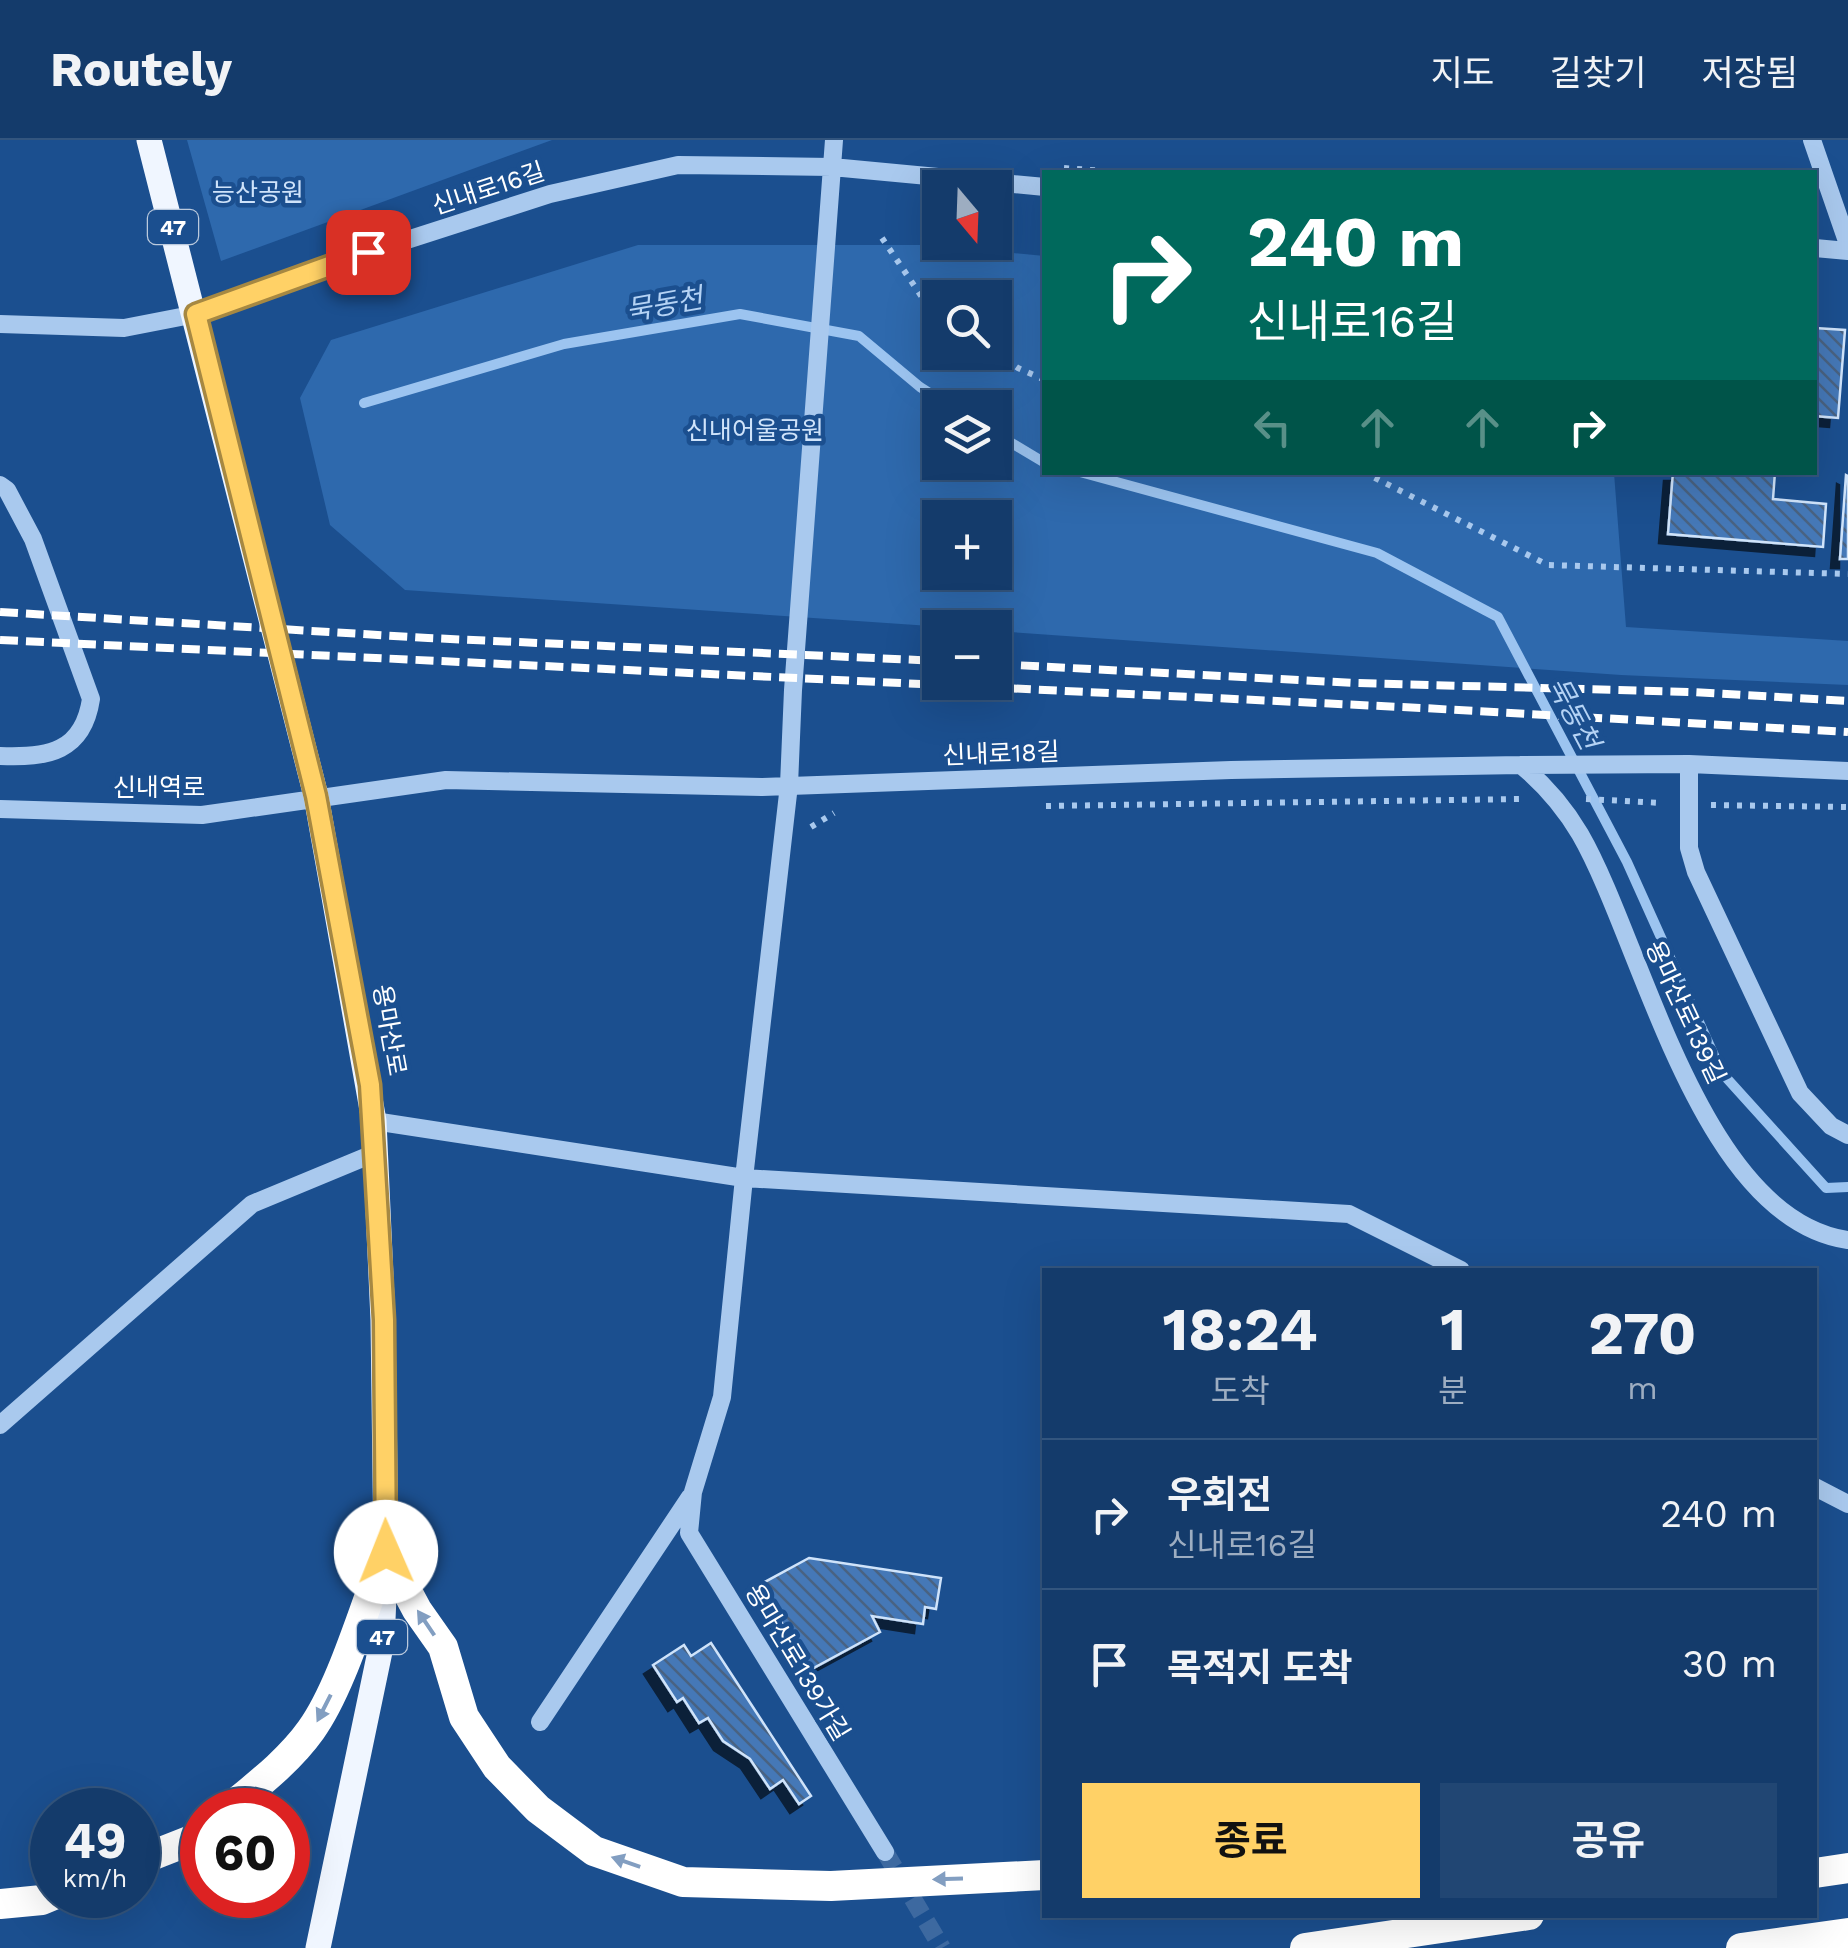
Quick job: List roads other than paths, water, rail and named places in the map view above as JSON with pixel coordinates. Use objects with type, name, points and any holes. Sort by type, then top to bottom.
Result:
[{"type":"highway","points":[[253,1788],[326,1706],[386,1552]]},
{"type":"highway","points":[[386,1552],[417,1610],[443,1646],[464,1717],[498,1767],[538,1810],[594,1851],[683,1882],[832,1886],[1042,1875]]},
{"type":"highway","points":[[1817,1851],[1848,1850]]},
{"type":"highway","points":[[1817,1873],[1848,1868]]},
{"type":"highway","points":[[0,1904],[30,1901]]},
{"type":"highway","points":[[1304,1948],[1509,1918]]},
{"type":"highway","points":[[1741,1948],[1848,1933]]},
{"type":"main road","name":"용마산로","points":[[150,140],[316,796],[374,1121],[384,1320],[386,1552],[378,1668],[318,1948]]},
{"type":"street","name":"용마산로139가길","points":[[834,140],[789,785],[722,1397],[692,1492],[689,1533],[884,1852]]},
{"type":"street","points":[[1812,140],[1848,247],[1817,248]]},
{"type":"street","name":"신내로16길","points":[[0,324],[124,328],[196,314],[331,264],[550,194],[678,165],[832,168],[1042,186]]},
{"type":"street","points":[[0,485],[7,490],[33,539],[91,699],[87,723],[70,745],[26,757],[0,756]]},
{"type":"street","points":[[1688,764],[1689,848],[1696,872],[1800,1093],[1830,1126],[1848,1135]]},
{"type":"street","name":"신내로18길","points":[[316,796],[446,780],[789,785],[1521,765],[1688,764],[1848,771]]},
{"type":"street","name":"용마산로139길","points":[[1521,765],[1544,784],[1590,853],[1670,1050],[1739,1164],[1763,1193],[1806,1227],[1848,1240]]},
{"type":"street","name":"신내역로","points":[[0,809],[202,815],[316,796]]},
{"type":"street","points":[[374,1121],[744,1178],[1349,1214],[1457,1268]]},
{"type":"street","points":[[0,1424],[252,1204],[375,1153]]},
{"type":"street","points":[[1817,1488],[1848,1504]]},
{"type":"street","name":"용마산로139가길","points":[[540,1722],[692,1492]]},
{"type":"waterway","name":"묵동천","points":[[364,403],[564,344],[740,314],[859,336],[925,390]]},
{"type":"waterway","name":"묵동천","points":[[1012,443],[1042,461]]},
{"type":"waterway","name":"묵동천","points":[[1091,475],[1377,553],[1498,617],[1627,862],[1722,1073],[1826,1188],[1848,1187]]},
{"type":"tunnel","points":[[885,1852],[942,1948]]},
{"type":"railway","points":[[0,612],[428,638],[922,660]]},
{"type":"railway","points":[[0,640],[1848,732]]},
{"type":"railway","points":[[1012,665],[1354,683],[1693,692],[1848,701]]},
{"type":"park label","name":"능산공원","points":[[258,192]]},
{"type":"park label","name":"신내어울공원","points":[[755,430]]}]
